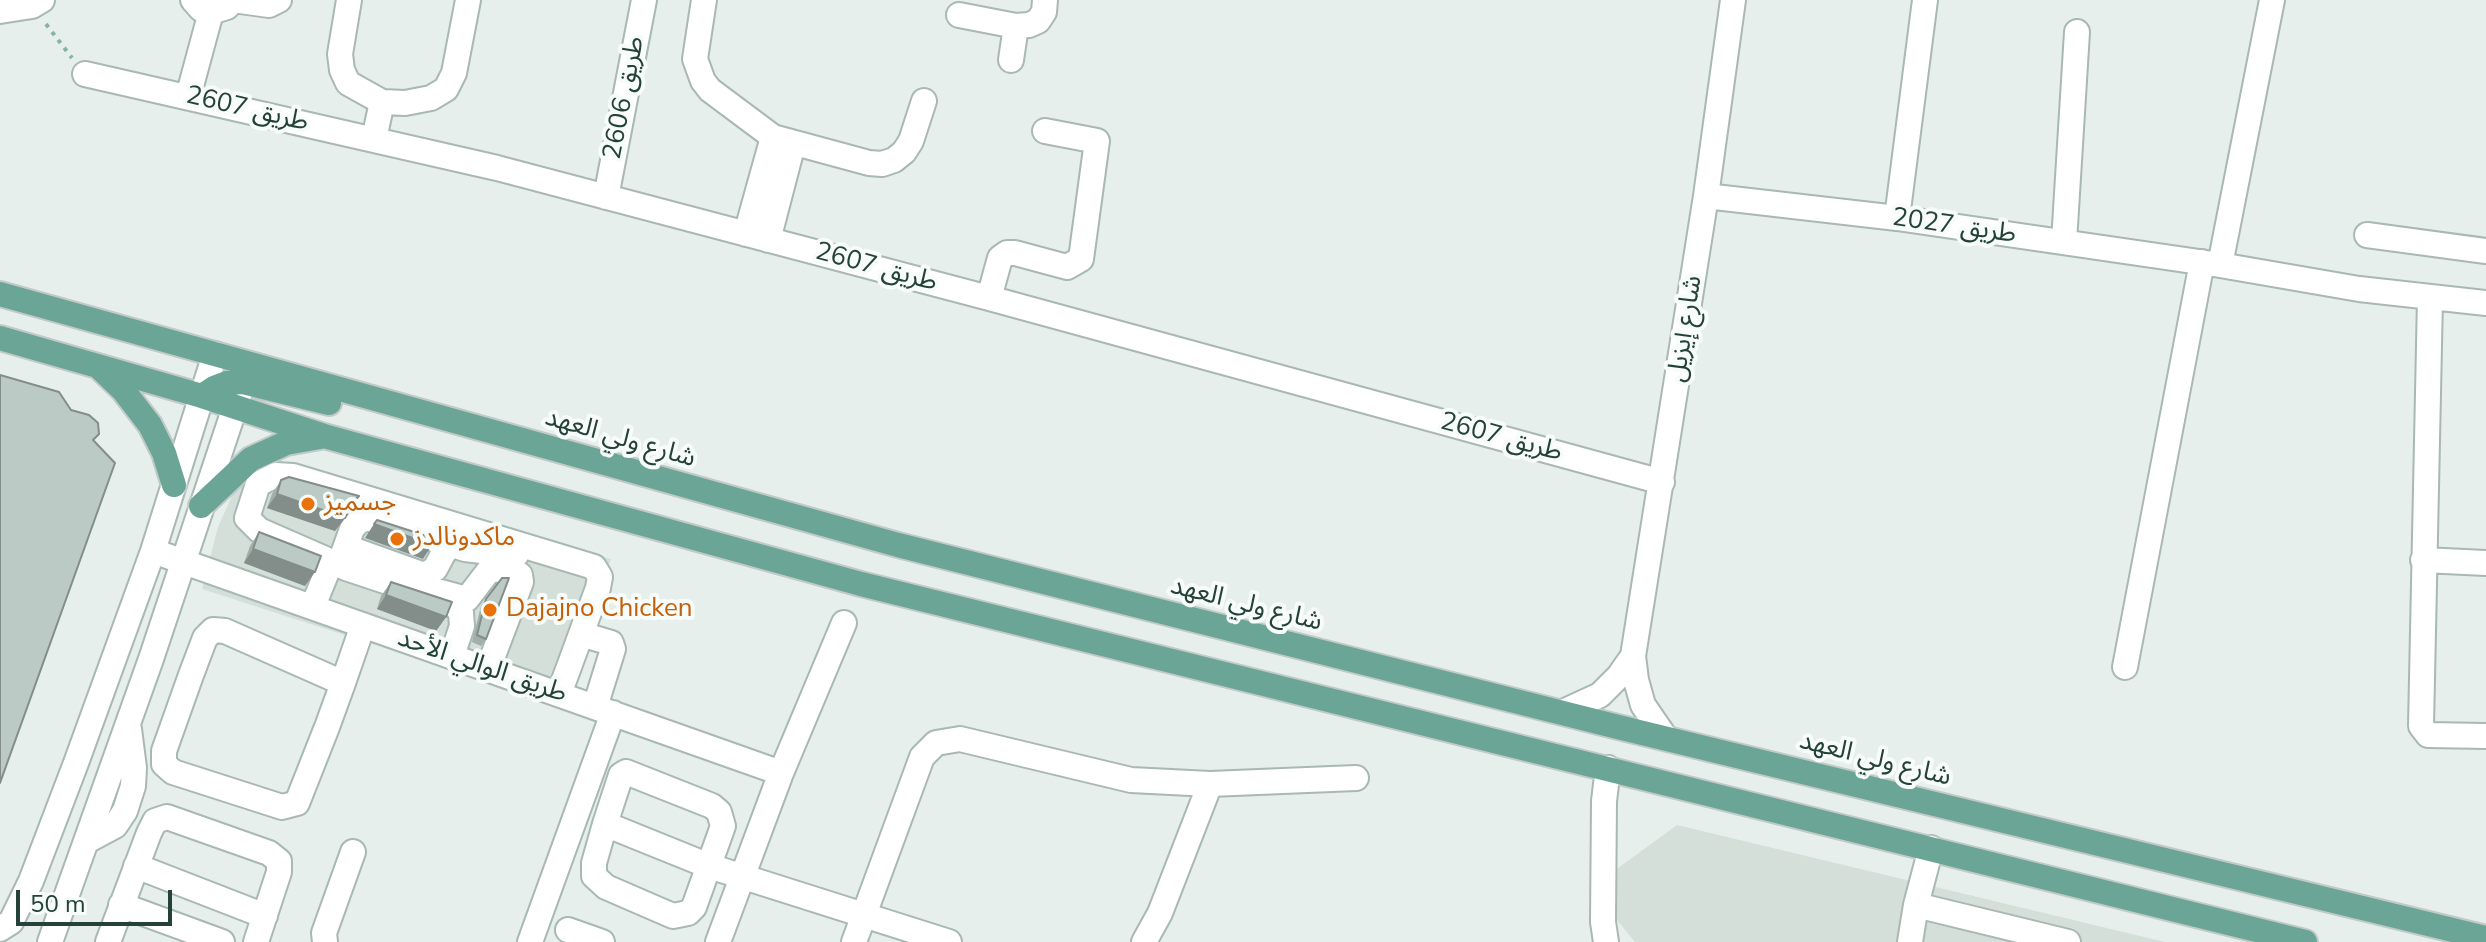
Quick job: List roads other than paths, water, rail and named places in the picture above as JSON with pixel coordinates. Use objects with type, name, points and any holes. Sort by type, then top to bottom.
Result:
[{"type":"main road","points":[[0,294],[215,354],[246,373]]},
{"type":"main road","points":[[0,338],[202,396],[324,436],[861,584],[2305,942]]},
{"type":"main road","points":[[98,367],[123,390],[150,425],[164,453],[174,485]]},
{"type":"main road","points":[[202,396],[246,373]]},
{"type":"main road","name":"شارع ولي العهد","points":[[246,373],[527,457],[561,462],[593,461],[914,549],[1618,727],[2486,938]]},
{"type":"main road","points":[[201,506],[251,459],[286,443],[324,436]]},
{"type":"main road","points":[[1608,768],[1618,727]]},
{"type":"street","points":[[188,97],[202,6],[227,7],[233,0],[269,5],[279,0]]},
{"type":"street","points":[[349,0],[340,54],[342,70],[348,83],[382,102],[431,98],[446,89],[454,73],[468,0]]},
{"type":"street","name":"طريق 2606","points":[[606,197],[644,0]]},
{"type":"street","points":[[704,0],[696,47],[697,71],[710,90],[783,140],[882,164],[904,152],[911,141],[924,101]]},
{"type":"street","points":[[959,15],[1016,26],[1029,25],[1038,21],[1044,12],[1045,0]]},
{"type":"street","name":"شارع إيزيل","points":[[1665,737],[1650,717],[1639,693],[1633,656],[1706,196],[1733,0]]},
{"type":"street","points":[[1897,218],[1925,0]]},
{"type":"street","points":[[2125,667],[2211,264],[2272,0]]},
{"type":"street","points":[[0,11],[37,3]]},
{"type":"street","points":[[1011,60],[1016,26]]},
{"type":"street","points":[[2064,242],[2077,32]]},
{"type":"street","name":"طريق 2607","points":[[85,74],[497,168],[989,298],[1662,482]]},
{"type":"street","points":[[374,139],[382,102]]},
{"type":"street","points":[[989,298],[1000,258],[1007,253],[1067,267],[1081,259],[1097,141],[1045,131]]},
{"type":"street","points":[[757,237],[783,140]]},
{"type":"street","name":"طريق 2027","points":[[1706,196],[1897,218],[2359,289],[2486,303]]},
{"type":"street","points":[[2367,235],[2486,251]]},
{"type":"street","points":[[2430,298],[2422,730],[2428,735],[2486,736]]},
{"type":"street","points":[[0,929],[11,922],[31,881],[153,551],[215,354]]},
{"type":"street","points":[[50,942],[151,659],[246,373]]},
{"type":"street","points":[[488,669],[521,582],[518,572],[490,569],[474,594],[464,599],[275,539],[247,518],[258,484],[276,475],[293,476],[594,567],[600,577],[559,694]]},
{"type":"street","points":[[321,609],[352,529],[367,518],[486,553],[566,557]]},
{"type":"street","points":[[341,560],[424,575],[435,569],[449,543]]},
{"type":"street","name":"طريق الوالي الأحد","points":[[153,551],[781,773]]},
{"type":"street","points":[[341,560],[457,607],[462,626],[452,656]]},
{"type":"street","points":[[2423,560],[2486,563]]},
{"type":"street","points":[[718,942],[781,773],[844,623]]},
{"type":"street","points":[[343,683],[219,629],[208,633],[162,757],[167,769],[287,808],[300,799],[343,683],[363,625]]},
{"type":"street","points":[[530,942],[604,710],[613,649],[611,643],[581,634]]},
{"type":"street","name":"شارع إيزيل","points":[[1563,712],[1600,695],[1633,656]]},
{"type":"street","points":[[151,659],[191,675]]},
{"type":"street","points":[[854,942],[922,757],[936,743],[960,739],[1131,780],[1210,784],[1356,778]]},
{"type":"street","points":[[1606,942],[1603,922],[1608,768]]},
{"type":"street","points":[[626,772],[632,774],[712,806],[719,812],[723,826],[709,866],[694,907],[688,913],[673,916],[606,887],[594,876],[594,863],[621,775],[626,772]]},
{"type":"street","points":[[1144,942],[1160,913],[1210,784]]},
{"type":"street","points":[[108,942],[155,821],[167,817],[269,853],[279,861],[279,872],[256,942]]},
{"type":"street","points":[[605,824],[709,866],[949,942]]},
{"type":"street","points":[[1910,942],[1931,848]]},
{"type":"street","points":[[325,942],[324,933],[353,852]]},
{"type":"street","points":[[136,866],[265,916]]},
{"type":"street","points":[[31,881],[65,895]]},
{"type":"street","points":[[121,905],[222,942]]},
{"type":"street","points":[[1916,905],[2068,942]]},
{"type":"street","points":[[568,930],[602,942]]},
{"type":"place","name":"جسميز","points":[[308,504]]},
{"type":"place","name":"ماكدونالدز","points":[[397,539]]},
{"type":"place","name":"Dajajno Chicken","points":[[490,610]]}]
